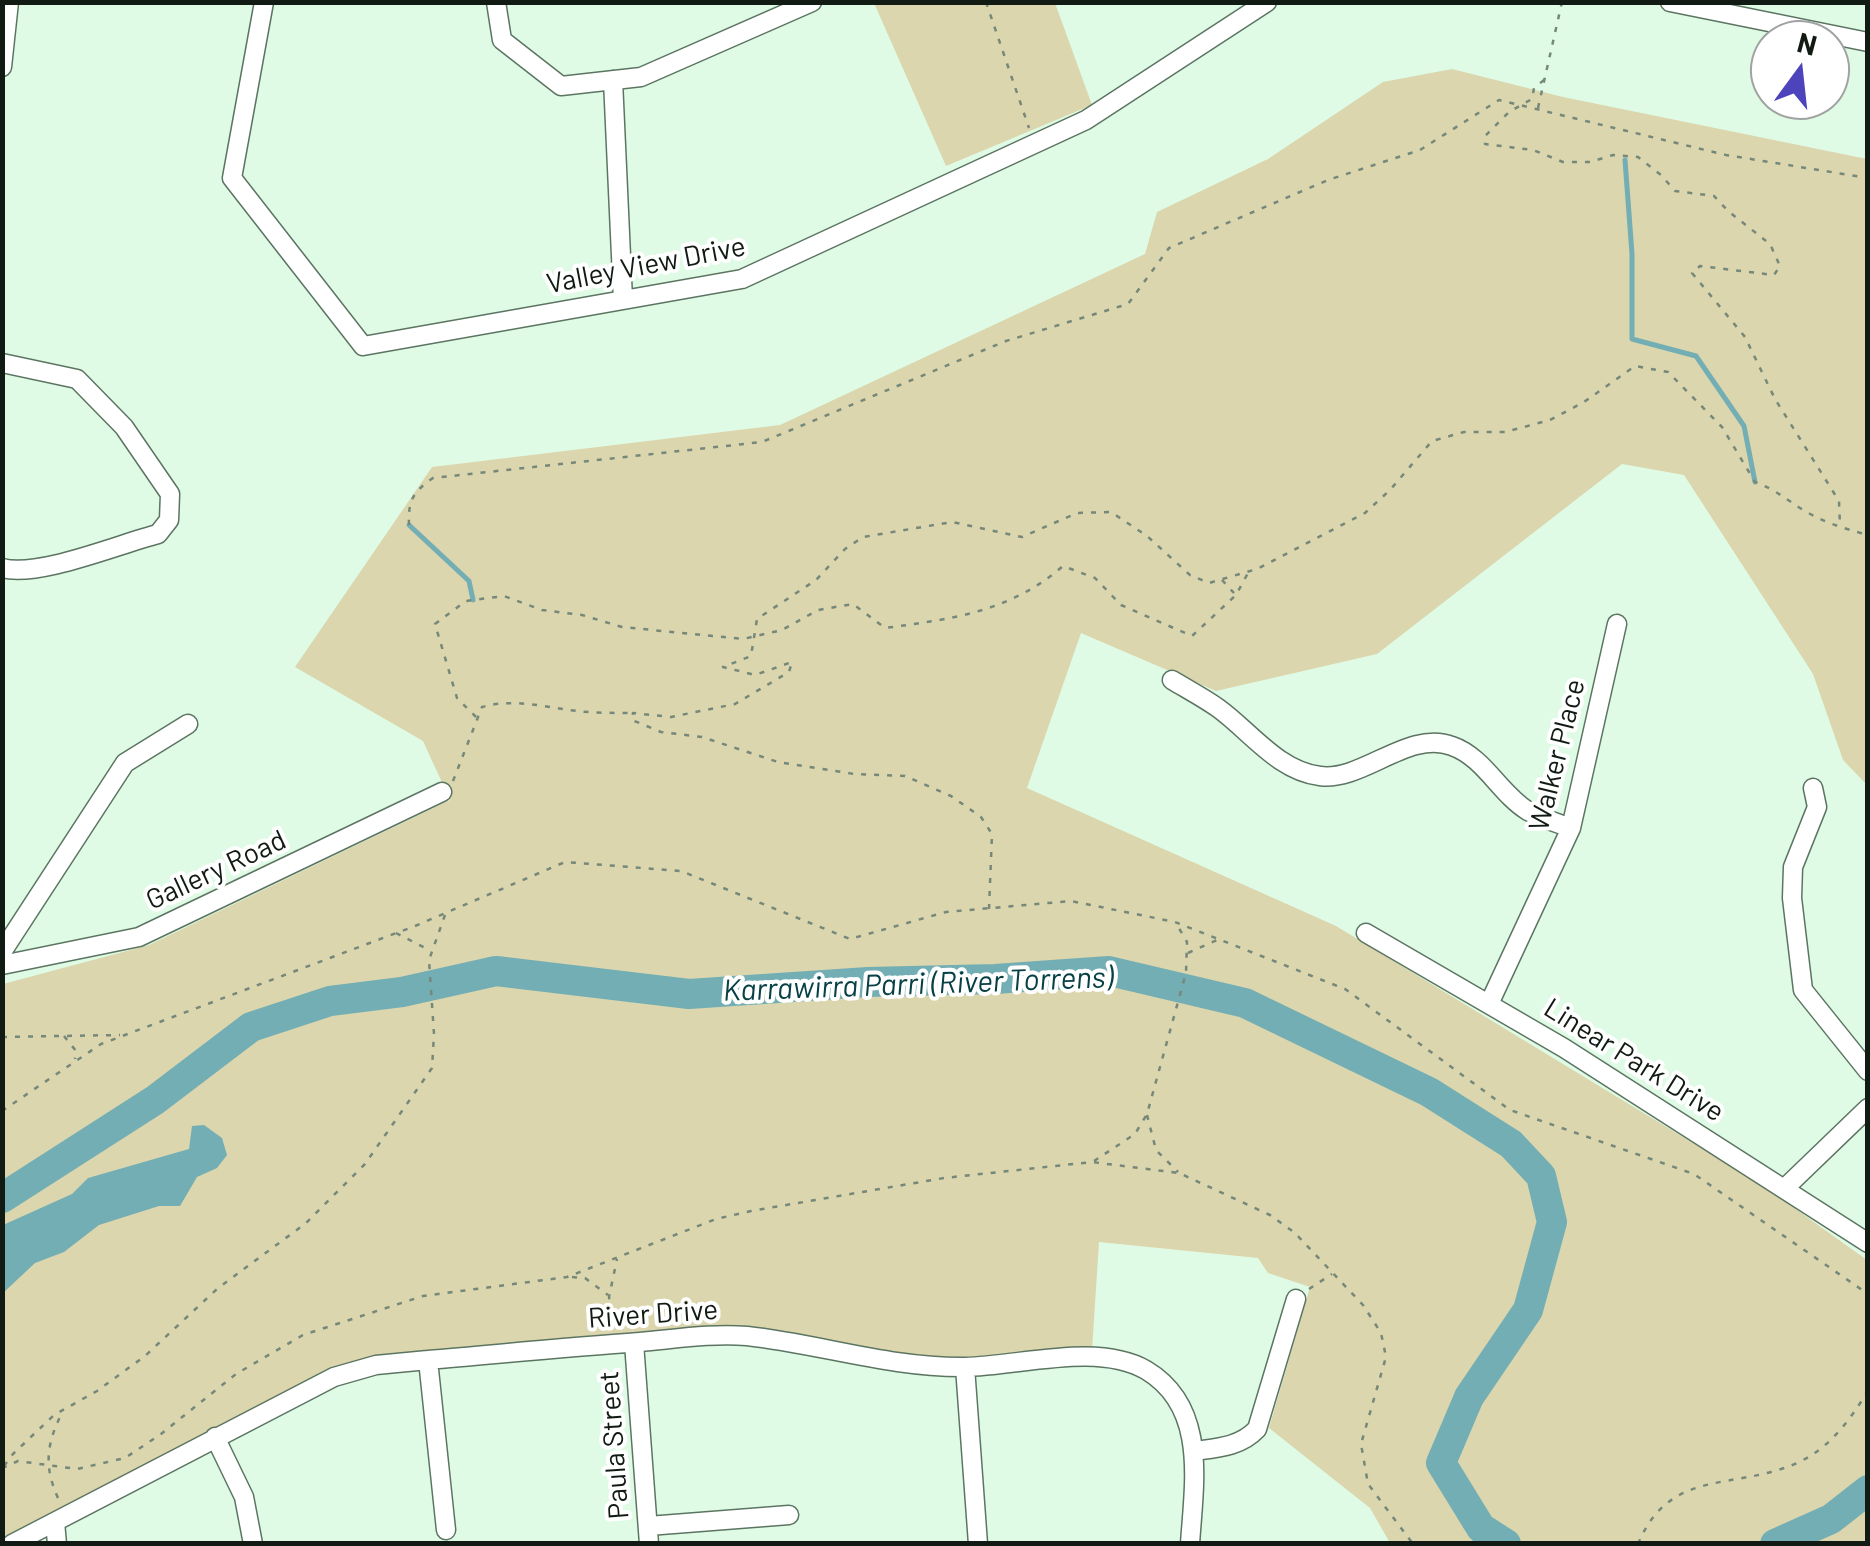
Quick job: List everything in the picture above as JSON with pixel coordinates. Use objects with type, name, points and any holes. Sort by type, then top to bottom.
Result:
[{"type":"street","points":[[3,65],[9,2]]},
{"type":"street","name":"Valley View Drive","points":[[264,2],[232,178],[362,346],[742,279],[1086,120],[1267,2]]},
{"type":"street","points":[[496,2],[502,40],[560,86],[641,77],[812,2]]},
{"type":"street","points":[[1670,2],[1868,42]]},
{"type":"street","points":[[612,80],[623,300]]},
{"type":"street","points":[[2,364],[77,379],[124,426],[170,494],[169,520],[158,534],[45,567],[15,572],[2,568]]},
{"type":"street","name":"Walker Place","points":[[1489,1004],[1571,828],[1617,624]]},
{"type":"street","points":[[1172,680],[1219,708],[1292,767],[1316,776],[1333,777],[1438,742],[1465,752],[1527,810],[1571,828]]},
{"type":"street","points":[[2,952],[125,763],[188,724]]},
{"type":"street","points":[[1813,788],[1817,808],[1793,867],[1792,898],[1803,990],[1868,1071]]},
{"type":"street","name":"Gallery Road","points":[[2,965],[139,937],[442,792]]},
{"type":"street","name":"Linear Park Drive","points":[[1366,932],[1489,1004],[1868,1243]]},
{"type":"street","points":[[1786,1188],[1868,1108]]},
{"type":"street","points":[[1194,1451],[1224,1448],[1257,1429],[1296,1299]]},
{"type":"street","name":"River Drive","points":[[12,1544],[334,1377],[376,1366],[428,1360],[745,1336],[914,1364],[965,1367],[1086,1357],[1126,1362],[1146,1371],[1171,1392],[1188,1421],[1194,1451],[1190,1544]]},
{"type":"street","name":"Paula Street","points":[[625,1343],[648,1535]]},
{"type":"street","points":[[428,1360],[446,1530]]},
{"type":"street","points":[[965,1367],[978,1544]]},
{"type":"street","points":[[215,1437],[244,1498],[253,1544]]},
{"type":"street","points":[[648,1535],[789,1516]]},
{"type":"street","points":[[57,1544],[61,1519]]},
{"type":"path","points":[[986,2],[1032,134]]},
{"type":"path","points":[[1538,109],[1562,2]]},
{"type":"path","points":[[1544,80],[1534,88],[1532,98],[1485,136],[1485,144],[1533,150],[1563,162],[1590,162],[1613,155],[1638,158],[1661,174],[1675,191],[1714,196],[1728,212],[1770,244],[1780,266],[1774,275],[1700,266],[1692,273],[1745,338],[1775,400],[1839,500],[1840,528]]},
{"type":"path","points":[[409,525],[408,507],[414,491],[433,478],[762,442],[1006,340],[1128,304],[1169,248],[1328,180],[1420,150],[1499,100],[1726,155],[1868,178]]},
{"type":"path","points":[[442,792],[450,787],[462,764],[482,707],[496,703],[671,717],[735,704],[789,672],[792,662],[755,675],[723,667],[752,656],[757,619],[816,580],[845,549],[863,537],[952,522],[1022,537],[1076,512],[1112,512],[1147,536],[1190,575],[1209,583],[1250,571],[1366,513],[1432,442],[1464,432],[1505,432],[1550,420],[1584,402],[1635,366],[1668,372],[1722,427],[1756,482],[1806,512],[1840,528],[1868,535]]},
{"type":"path","points":[[476,717],[457,698],[435,624],[466,601],[504,596],[542,610],[582,615],[622,627],[743,639],[782,630],[818,610],[853,604],[885,628],[965,615],[1035,590],[1063,566],[1095,578],[1121,604],[1192,636],[1236,596],[1250,571]]},
{"type":"path","points":[[1222,579],[1236,596]]},
{"type":"path","points":[[633,713],[632,720],[661,732],[702,737],[778,762],[854,774],[905,776],[951,796],[982,817],[992,834],[988,909]]},
{"type":"path","points":[[2,1110],[101,1044],[396,933],[564,862],[681,871],[850,940],[946,912],[1071,902],[1175,922],[1345,989],[1510,1110],[1694,1174],[1868,1294]]},
{"type":"path","points":[[3,1468],[36,1431],[146,1356],[216,1289],[306,1222],[364,1164],[432,1068],[430,950],[446,913]]},
{"type":"path","points":[[1092,1162],[1135,1134],[1146,1114],[1186,972],[1187,942],[1175,922]]},
{"type":"path","points":[[396,933],[430,950]]},
{"type":"path","points":[[1187,954],[1218,939]]},
{"type":"path","points":[[2,1037],[127,1035]]},
{"type":"path","points":[[63,1036],[76,1051],[75,1062]]},
{"type":"path","points":[[1146,1114],[1156,1150],[1179,1173]]},
{"type":"path","points":[[568,1277],[716,1219],[944,1178],[1092,1162],[1179,1173],[1270,1216],[1295,1233],[1363,1305],[1381,1333],[1386,1358],[1360,1444],[1368,1484],[1413,1544]]},
{"type":"path","points":[[608,1296],[618,1258]]},
{"type":"path","points":[[1296,1299],[1333,1273]]},
{"type":"path","points":[[3,1468],[18,1461],[77,1469],[124,1458],[236,1374],[304,1335],[423,1296],[585,1278],[608,1296],[625,1343]]},
{"type":"path","points":[[1638,1544],[1650,1516],[1675,1495],[1717,1482],[1764,1475],[1800,1462],[1829,1443],[1868,1391]]},
{"type":"path","points":[[61,1519],[47,1446],[63,1410]]},
{"type":"shaded area","points":[[874,3],[1055,3],[1092,105],[946,166]]},
{"type":"shaded area","points":[[1452,69],[1563,97],[1867,159],[1867,785],[1843,760],[1813,674],[1684,475],[1622,464],[1377,654],[1216,691],[1081,633],[1027,788],[1336,926],[1762,1185],[1867,1260],[1867,1543],[1390,1543],[1370,1508],[1269,1428],[1310,1287],[1268,1273],[1258,1258],[1099,1242],[1092,1350],[965,1358],[909,1354],[747,1328],[380,1358],[3,1539],[3,984],[149,945],[450,800],[423,741],[295,667],[432,467],[780,425],[1145,254],[1157,212],[1268,159],[1383,82]]},
{"type":"water","points":[[204,1125],[222,1138],[227,1155],[217,1168],[197,1177],[180,1206],[159,1206],[99,1225],[64,1252],[35,1263],[3,1293],[3,1225],[72,1194],[88,1178],[189,1149],[192,1126]]},
{"type":"waterway","points":[[1625,160],[1632,254],[1632,339],[1696,356],[1744,426],[1755,482]]},
{"type":"waterway","points":[[409,525],[469,581],[473,600]]},
{"type":"waterway","name":"Karrawirra Parri (River Torrens)","points":[[2,1198],[155,1100],[251,1027],[330,1001],[402,992],[496,971],[689,994],[1109,971],[1245,1003],[1429,1092],[1511,1144],[1541,1176],[1552,1222],[1528,1310],[1469,1397],[1441,1463],[1481,1528],[1506,1544]]},
{"type":"waterway","name":"Karrawirra Parri (River Torrens)","points":[[1775,1544],[1831,1519],[1868,1490]]}]
